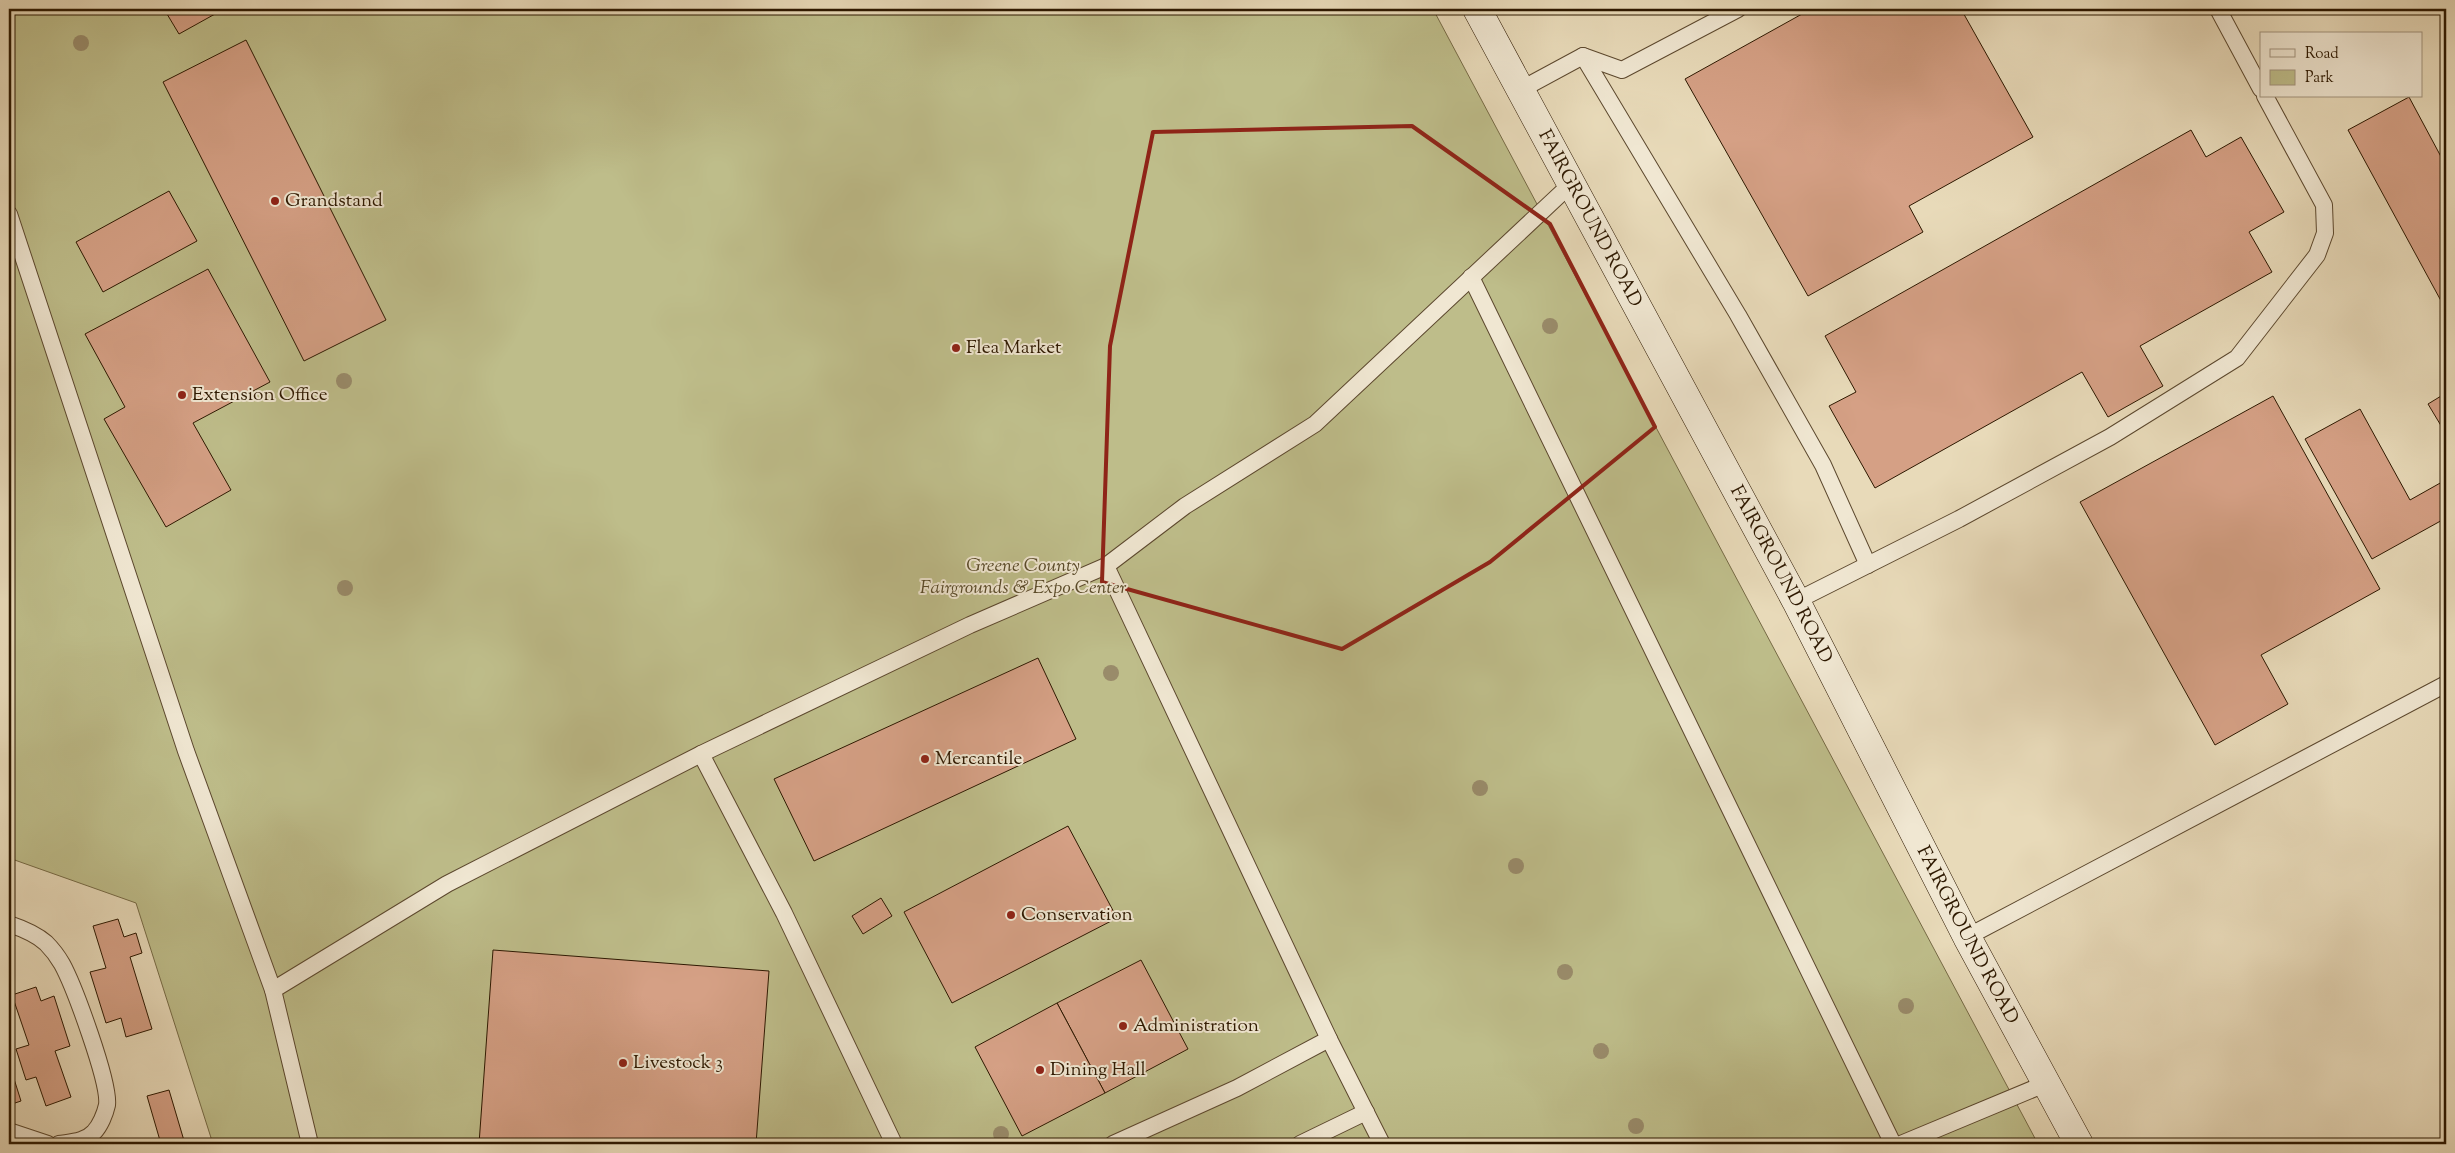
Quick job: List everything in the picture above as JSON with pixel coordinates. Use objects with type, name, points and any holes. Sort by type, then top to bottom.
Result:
[{"type":"street","name":"FAIRGROUND ROAD","points":[[1477,9],[1796,601],[1967,936],[2079,1144]]},
{"type":"lane","points":[[1520,90],[1583,56],[1622,70],[1738,9]]},
{"type":"lane","points":[[2218,9],[2260,87]]},
{"type":"lane","points":[[1583,56],[1738,315],[1823,465],[1868,565]]},
{"type":"lane","points":[[1796,601],[1959,519],[2110,437],[2237,358],[2317,255],[2325,233],[2324,205],[2266,98]]},
{"type":"lane","points":[[273,990],[447,884],[701,754],[970,625],[1106,566],[1185,506],[1315,424],[1571,184]]},
{"type":"lane","points":[[9,214],[186,751],[273,990],[310,1144]]},
{"type":"lane","points":[[1471,277],[1893,1144]]},
{"type":"lane","points":[[1106,566],[1329,1039],[1382,1144]]},
{"type":"lane","points":[[1967,936],[2446,684]]},
{"type":"lane","points":[[701,754],[784,913],[894,1144]]},
{"type":"lane","points":[[9,924],[24,929],[45,942],[61,962],[74,988],[104,1082],[107,1104],[101,1122],[94,1132],[85,1140],[59,1144]]},
{"type":"lane","points":[[1113,1144],[1237,1088],[1329,1039]]},
{"type":"lane","points":[[1901,1144],[2045,1084]]},
{"type":"lane","points":[[1300,1144],[1366,1112]]},
{"type":"lane","points":[[9,1131],[48,1144]]},
{"type":"highlighted area","points":[[1412,126],[1550,224],[1655,427],[1490,562],[1342,649],[1102,582],[1110,346],[1153,132]]},
{"type":"green space","name":"Greene County Fairgrounds & Expo Center","points":[[9,9],[1433,9],[2038,1144],[213,1144],[136,903],[9,858]]},
{"type":"building","points":[[164,9],[224,9],[179,34]]},
{"type":"building","points":[[1811,9],[1961,9],[2033,137],[1909,206],[1923,232],[1808,296],[1685,79]]},
{"type":"building","name":"Grandstand","points":[[246,40],[386,320],[304,361],[163,82]]},
{"type":"building","points":[[2410,98],[2446,166],[2446,310],[2348,130]]},
{"type":"building","points":[[2191,130],[2206,157],[2241,137],[2284,212],[2249,232],[2272,272],[2140,346],[2163,386],[2108,417],[2082,372],[1875,488],[1829,406],[1856,392],[1825,336]]},
{"type":"building","points":[[169,191],[197,241],[103,292],[76,242]]},
{"type":"building","name":"Extension Office","points":[[208,269],[270,382],[193,423],[231,490],[166,527],[104,419],[125,407],[85,334]]},
{"type":"building","points":[[2446,393],[2446,434],[2428,404]]},
{"type":"building","points":[[2273,396],[2380,589],[2261,655],[2288,704],[2215,745],[2080,502]]},
{"type":"building","points":[[2360,409],[2410,500],[2442,482],[2446,489],[2446,518],[2372,559],[2305,439]]},
{"type":"building","name":"Mercantile","points":[[1038,658],[1076,739],[814,861],[774,779]]},
{"type":"building","name":"Conservation","points":[[1068,826],[1117,918],[952,1003],[904,912]]},
{"type":"building","points":[[881,898],[892,916],[863,934],[852,916]]},
{"type":"building","points":[[118,919],[124,937],[136,933],[142,953],[130,957],[152,1029],[126,1037],[121,1018],[106,1023],[90,972],[106,968],[93,926]]},
{"type":"building","name":"Livestock 3","points":[[493,950],[769,971],[756,1144],[479,1144]]},
{"type":"building","name":"Administration","points":[[1141,960],[1188,1049],[1105,1093],[1057,1003]]},
{"type":"building","points":[[36,987],[41,1001],[54,996],[70,1046],[55,1051],[71,1097],[46,1106],[36,1077],[26,1080],[16,1049],[29,1045],[12,995]]},
{"type":"building","name":"Dining Hall","points":[[1057,1003],[1105,1093],[1022,1136],[975,1047]]},
{"type":"building","points":[[9,1063],[21,1101],[9,1105]]},
{"type":"building","points":[[169,1090],[185,1144],[161,1144],[147,1096]]},
{"type":"building","points":[[1195,1139],[1197,1144],[1185,1144]]},
{"type":"place","name":"Grandstand","points":[[275,201]]},
{"type":"place","name":"Flea Market","points":[[956,348]]},
{"type":"place","name":"Extension Office","points":[[182,395]]},
{"type":"place","name":"Mercantile","points":[[925,759]]},
{"type":"place","name":"Conservation","points":[[1011,915]]},
{"type":"place","name":"Administration","points":[[1123,1026]]},
{"type":"place","name":"Livestock 3","points":[[623,1063]]},
{"type":"place","name":"Dining Hall","points":[[1040,1070]]}]
